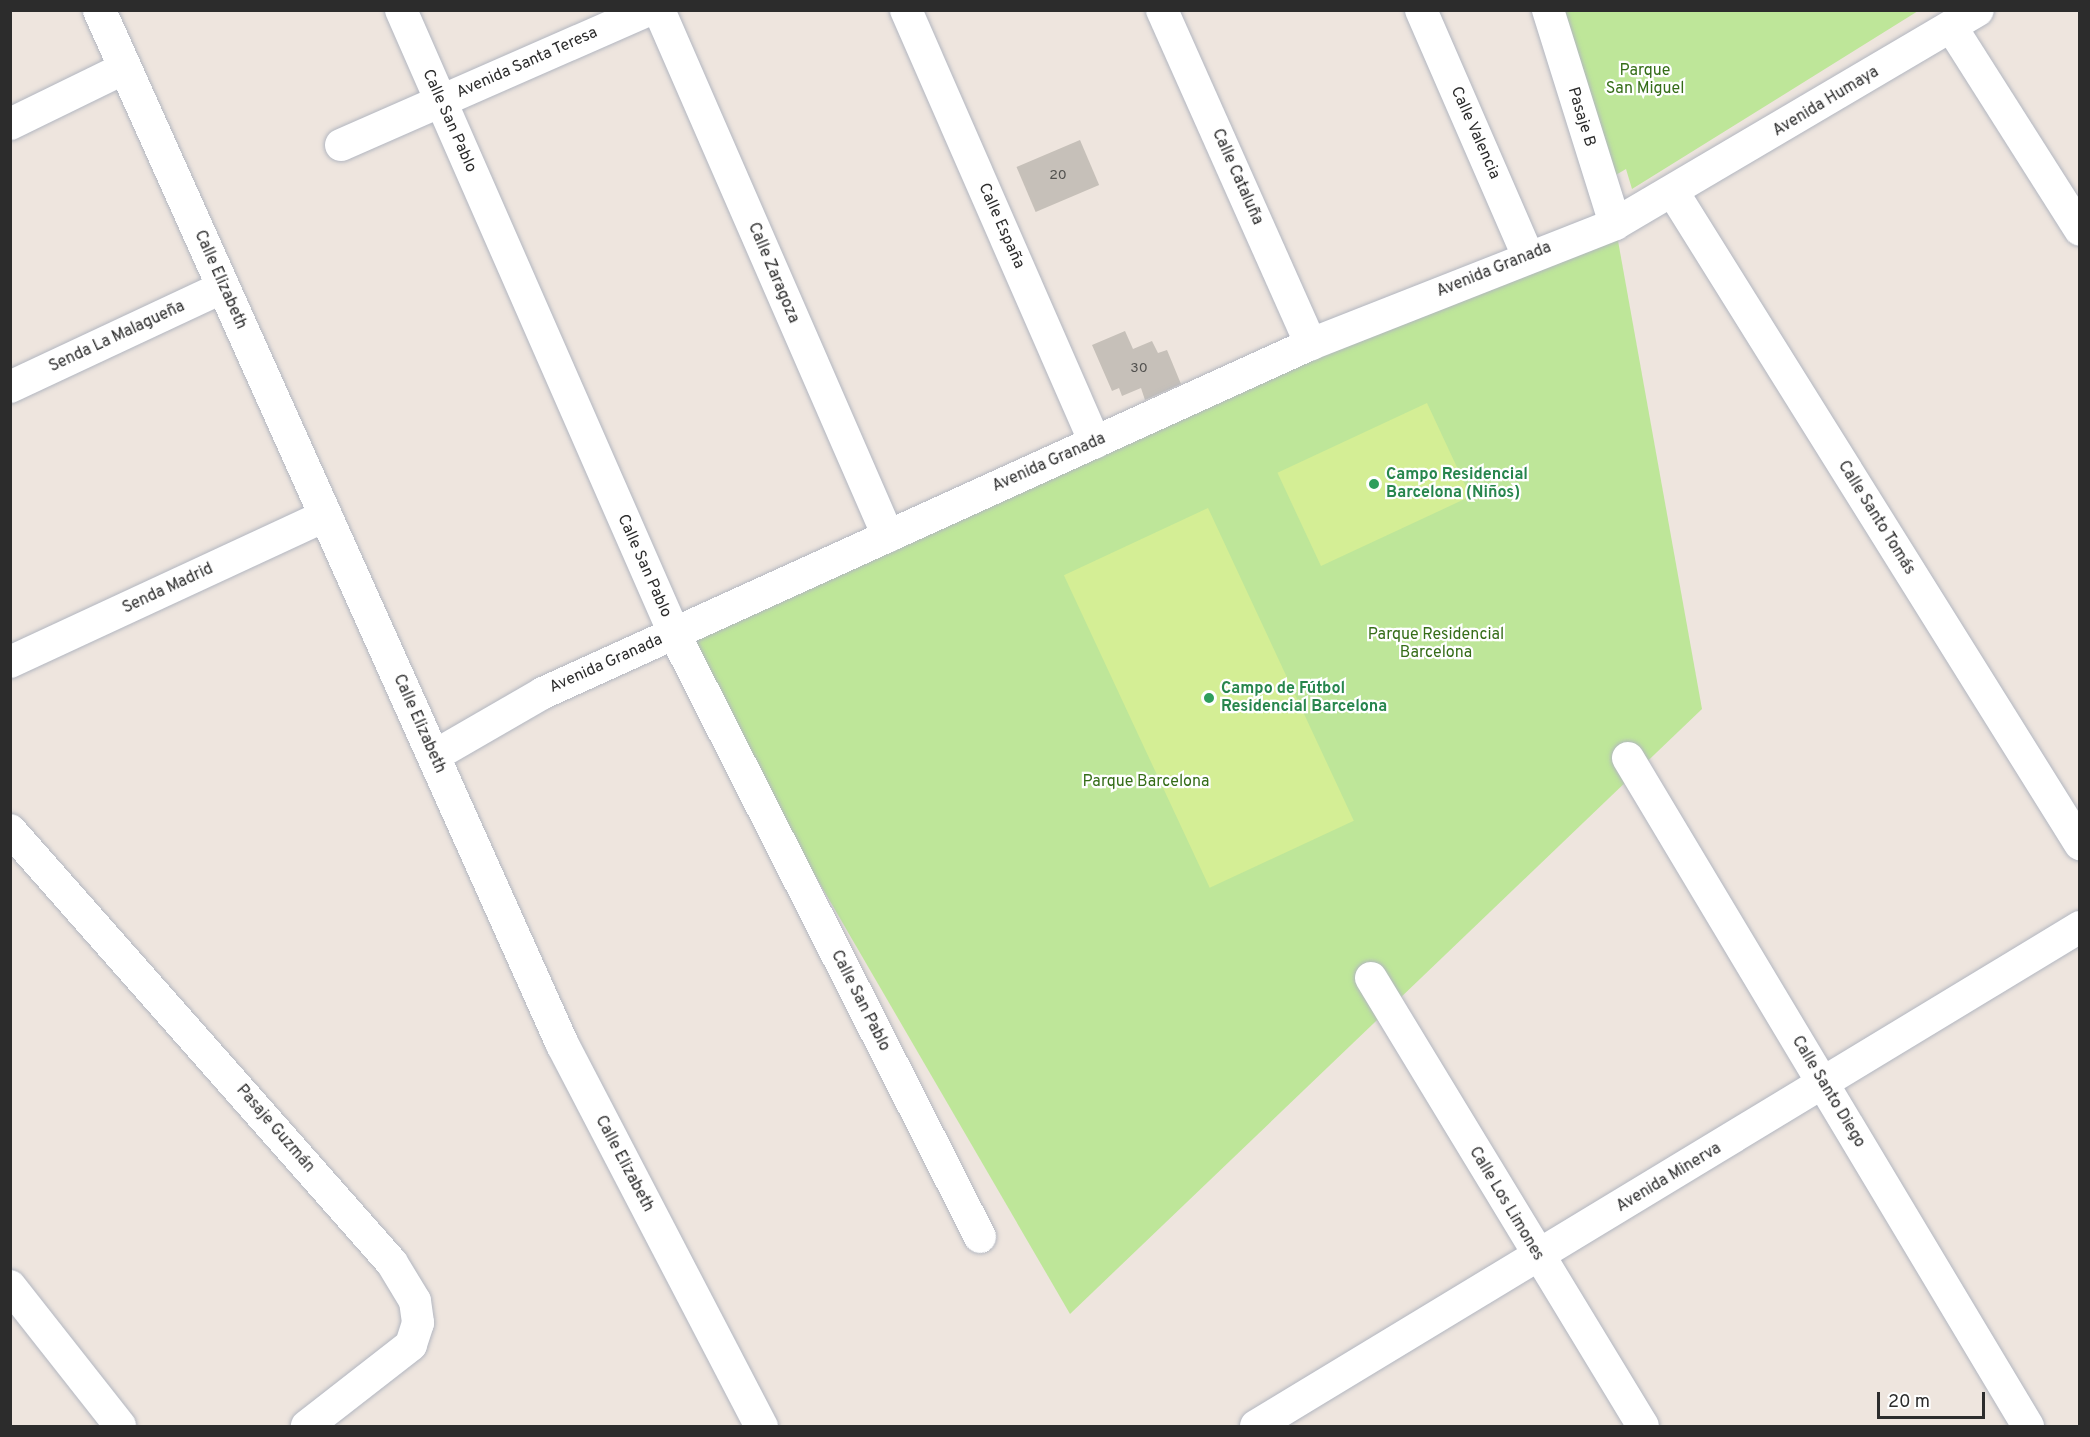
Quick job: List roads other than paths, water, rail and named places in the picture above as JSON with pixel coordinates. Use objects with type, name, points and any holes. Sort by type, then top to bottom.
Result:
[{"type":"street","name":"Calle Elizabeth","points":[[99,10],[562,1044],[761,1426]]},
{"type":"street","name":"Calle San Pablo","points":[[401,10],[674,633],[980,1237]]},
{"type":"street","name":"Avenida Santa Teresa","points":[[341,145],[648,10]]},
{"type":"street","name":"Calle Zaragoza","points":[[659,10],[888,536]]},
{"type":"street","name":"Calle España","points":[[906,10],[1095,442]]},
{"type":"street","name":"Calle Cataluña","points":[[1162,10],[1311,344]]},
{"type":"street","name":"Calle Valencia","points":[[1421,10],[1528,256]]},
{"type":"street","name":"Pasaje B","points":[[1548,10],[1615,224]]},
{"type":"street","name":"Avenida Humaya","points":[[1673,192],[1952,28],[1978,10]]},
{"type":"street","points":[[1952,28],[2079,230]]},
{"type":"street","points":[[10,124],[125,68]]},
{"type":"street","name":"Avenida Granada","points":[[434,756],[543,693],[674,633],[1311,344],[1528,256],[1615,224],[1673,192]]},
{"type":"street","name":"Calle Santo Tomás","points":[[1673,192],[2079,844]]},
{"type":"street","name":"Senda La Malagueña","points":[[10,387],[224,287]]},
{"type":"street","name":"Senda Madrid","points":[[10,662],[325,516]]},
{"type":"street","name":"Calle Santo Diego","points":[[1628,758],[2028,1426]]},
{"type":"street","name":"Pasaje Guzmán","points":[[10,830],[392,1263],[416,1301],[418,1323],[411,1345],[307,1426]]},
{"type":"street","name":"Avenida Minerva","points":[[1268,1424],[1537,1257],[1824,1085],[2079,927]]},
{"type":"street","name":"Calle Los Limones","points":[[1371,978],[1537,1257],[1644,1426]]},
{"type":"street","points":[[10,1286],[120,1426]]},
{"type":"place","name":"Campo Residencial Barcelona (Niños)","points":[[1374,484]]},
{"type":"place","name":"Campo de Fútbol Residencial Barcelona","points":[[1209,698]]},
{"type":"park label","name":"Parque San Miguel","points":[[1645,80]]},
{"type":"park label","name":"Parque Residencial Barcelona","points":[[1436,644]]},
{"type":"park label","name":"Parque Barcelona","points":[[1146,782]]}]
